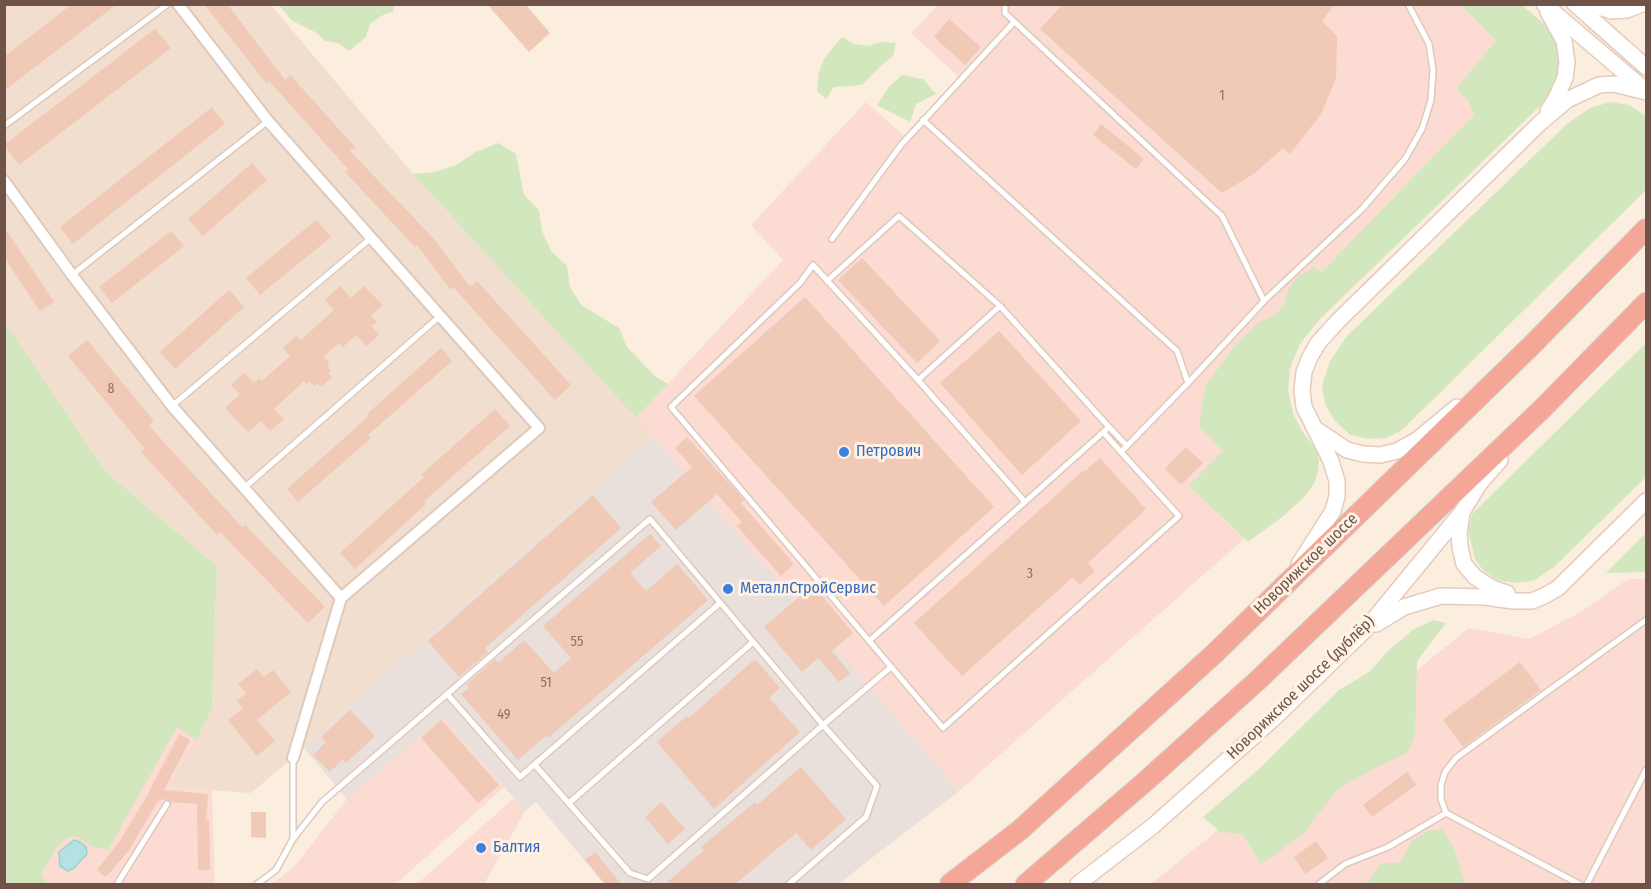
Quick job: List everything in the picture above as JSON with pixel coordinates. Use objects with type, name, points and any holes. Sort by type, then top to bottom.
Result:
[{"type":"highway","name":"Новорижское шоссе","points":[[950,885],[1020,830],[1214,654],[1531,346],[1647,229]]},
{"type":"highway","points":[[1026,885],[1257,681],[1542,409],[1647,303]]},
{"type":"street","points":[[178,4],[268,121],[539,428],[341,598],[292,758]]},
{"type":"street","points":[[1544,4],[1647,92]]},
{"type":"street","points":[[1539,124],[1555,100],[1565,78],[1567,62],[1564,41],[1544,4]]},
{"type":"street","points":[[1575,4],[1647,68]]},
{"type":"street","points":[[1589,4],[1612,11],[1627,10],[1642,4]]},
{"type":"street","points":[[1288,581],[1333,511],[1337,495],[1337,481],[1331,461],[1304,407],[1302,390],[1304,372],[1318,344],[1338,321],[1539,124],[1567,100],[1599,85],[1614,84],[1647,92]]},
{"type":"street","points":[[4,181],[172,406],[341,598]]},
{"type":"street","points":[[1314,427],[1347,450],[1380,455],[1397,450],[1417,440],[1531,346]]},
{"type":"street","name":"Новорижское шоссе (дублёр)","points":[[1078,885],[1162,819],[1272,720],[1365,630],[1462,512],[1479,484],[1542,409]]},
{"type":"street","points":[[1365,630],[1404,607],[1441,596],[1532,601],[1558,588],[1647,501]]},
{"type":"street","points":[[1462,512],[1460,547],[1464,564],[1475,577],[1492,588],[1510,594],[1533,593],[1558,588]]},
{"type":"lane","points":[[4,126],[168,4]]},
{"type":"lane","points":[[1005,4],[1005,14],[1222,216],[1264,301]]},
{"type":"lane","points":[[1121,452],[1264,301],[1362,209],[1405,159],[1422,129],[1431,100],[1432,70],[1430,44],[1408,4]]},
{"type":"lane","points":[[832,239],[901,145],[1014,22]]},
{"type":"lane","points":[[923,120],[1177,351],[1188,383]]},
{"type":"lane","points":[[72,275],[268,121]]},
{"type":"lane","points":[[827,281],[899,216],[1000,306],[1127,446]]},
{"type":"lane","points":[[172,406],[371,238]]},
{"type":"lane","points":[[1025,502],[813,266],[800,283],[671,407],[943,728],[1179,516],[1103,432]]},
{"type":"lane","points":[[918,381],[1000,306]]},
{"type":"lane","points":[[244,488],[440,316]]},
{"type":"lane","points":[[869,641],[1109,427]]},
{"type":"lane","points":[[257,885],[276,870],[293,839],[321,802],[650,519],[877,786],[866,817],[789,885]]},
{"type":"lane","points":[[447,694],[520,777],[720,603]]},
{"type":"lane","points":[[1579,885],[1446,813],[1441,799],[1441,785],[1445,772],[1456,758],[1647,620]]},
{"type":"lane","points":[[569,803],[753,642]]},
{"type":"lane","points":[[535,765],[630,873],[649,882],[823,725],[891,667]]},
{"type":"lane","points":[[292,758],[293,839]]},
{"type":"lane","points":[[1587,885],[1647,770]]},
{"type":"lane","points":[[117,885],[167,804]]},
{"type":"lane","points":[[1319,885],[1345,864],[1388,847],[1446,813]]},
{"type":"shaded area","points":[[4,5],[271,5],[413,174],[653,436],[251,793],[168,787],[212,709],[217,566],[106,472],[5,322]]},
{"type":"shaded area","points":[[938,5],[1460,5],[1496,40],[1456,89],[1469,102],[1474,115],[1321,272],[1287,292],[1284,304],[1276,314],[1256,325],[1233,348],[1205,386],[1224,451],[1190,486],[1244,539],[959,791],[636,418],[783,260],[751,225],[866,102],[904,136],[959,77],[911,33]]},
{"type":"shaded area","points":[[653,436],[959,791],[838,884],[604,884],[536,802],[525,811],[443,717],[347,799],[304,748]]},
{"type":"shaded area","points":[[1628,579],[1646,579],[1646,884],[1151,884],[1469,628],[1529,639],[1581,612]]},
{"type":"shaded area","points":[[442,716],[504,787],[396,884],[272,884],[294,867],[347,799]]},
{"type":"shaded area","points":[[177,727],[196,740],[169,787],[212,790],[215,884],[48,884],[41,875],[55,850],[68,837],[78,837],[90,846],[144,784]]},
{"type":"shaded area","name":"Балтия","points":[[514,798],[525,811],[484,884],[417,884]]},
{"type":"green space","points":[[279,5],[393,5],[394,11],[370,24],[366,37],[349,51],[338,43],[325,41],[315,32],[291,20]]},
{"type":"green space","points":[[1460,5],[1522,5],[1550,29],[1556,42],[1559,68],[1555,83],[1542,104],[1318,321],[1300,344],[1290,368],[1288,390],[1294,416],[1316,449],[1319,461],[1318,472],[1314,484],[1305,496],[1286,514],[1248,542],[1189,486],[1223,451],[1199,427],[1205,386],[1233,348],[1256,324],[1276,314],[1284,304],[1287,292],[1296,278],[1314,267],[1321,272],[1474,115],[1469,102],[1456,89],[1496,40]]},
{"type":"green space","points":[[842,37],[854,44],[868,46],[881,42],[896,43],[893,56],[862,85],[834,87],[826,99],[817,91],[819,72],[824,59]]},
{"type":"green space","points":[[902,75],[923,79],[936,94],[916,104],[910,122],[877,105],[888,88]]},
{"type":"green space","points":[[1610,102],[1629,105],[1646,116],[1646,190],[1402,430],[1386,438],[1369,439],[1350,435],[1335,421],[1325,404],[1322,385],[1330,361],[1347,336],[1568,123],[1590,108]]},
{"type":"green space","points":[[498,143],[516,154],[524,195],[539,210],[542,231],[551,251],[567,266],[570,287],[581,305],[619,328],[627,347],[656,377],[668,384],[636,418],[413,174],[435,172],[456,165],[476,152]]},
{"type":"green space","points":[[5,322],[106,472],[217,566],[212,709],[196,740],[177,727],[108,850],[90,846],[78,837],[68,837],[55,850],[41,875],[48,884],[5,884]]},
{"type":"green space","points":[[1646,343],[1646,477],[1554,567],[1533,581],[1517,583],[1497,580],[1483,570],[1475,559],[1468,531],[1472,514]]},
{"type":"green space","points":[[1646,533],[1646,572],[1606,573]]},
{"type":"green space","points":[[1434,620],[1446,623],[1417,661],[1415,735],[1407,753],[1339,788],[1301,836],[1261,864],[1242,834],[1220,832],[1203,817],[1260,768],[1339,690],[1369,672],[1387,652],[1414,629]]},
{"type":"green space","points":[[1443,829],[1454,849],[1465,884],[1366,884],[1381,863],[1400,863],[1412,841],[1428,831]]},
{"type":"water","points":[[74,840],[86,847],[87,854],[68,871],[60,866],[59,852]]},
{"type":"building","points":[[72,4],[117,4],[4,91],[4,57]]},
{"type":"building","points":[[204,4],[227,4],[285,80],[290,75],[355,147],[350,151],[434,239],[470,287],[477,281],[571,385],[555,400],[453,287],[450,289],[417,245],[415,247],[345,172],[348,169],[269,81],[266,83]]},
{"type":"building","points":[[487,4],[525,4],[550,33],[529,52]]},
{"type":"building","points":[[1063,4],[1335,4],[1322,21],[1337,36],[1336,78],[1321,114],[1290,154],[1283,148],[1255,173],[1222,193],[1040,29]]},
{"type":"building","points":[[949,19],[981,47],[965,65],[934,37]]},
{"type":"building","points":[[155,29],[171,48],[19,165],[4,145]]},
{"type":"building","points":[[212,107],[225,124],[73,244],[60,227]]},
{"type":"building","points":[[1101,124],[1144,159],[1136,169],[1093,135]]},
{"type":"building","points":[[252,163],[267,180],[203,236],[188,219]]},
{"type":"building","points":[[316,220],[331,237],[260,295],[246,278]]},
{"type":"building","points":[[4,227],[54,302],[40,311],[4,257]]},
{"type":"building","points":[[171,231],[184,246],[112,303],[99,287]]},
{"type":"building","points":[[862,258],[940,341],[917,363],[838,280]]},
{"type":"building","points":[[340,286],[351,298],[364,286],[383,305],[371,316],[377,322],[371,326],[379,335],[367,346],[356,335],[343,347],[339,343],[323,357],[330,363],[327,366],[331,370],[328,373],[332,377],[321,387],[317,383],[314,386],[310,381],[307,384],[304,381],[274,409],[284,419],[270,431],[261,421],[248,432],[225,408],[240,394],[231,385],[244,373],[254,383],[259,378],[262,381],[290,356],[283,348],[296,336],[301,340],[334,310],[325,300]]},
{"type":"building","points":[[229,290],[244,307],[175,369],[160,352]]},
{"type":"building","name":"Петрович","points":[[805,297],[994,507],[884,606],[694,396]]},
{"type":"building","points":[[999,331],[1081,421],[1022,475],[940,383]]},
{"type":"building","points":[[87,340],[154,421],[149,426],[242,527],[245,525],[325,607],[308,623],[220,532],[217,535],[141,452],[145,449],[68,356]]},
{"type":"building","points":[[441,348],[452,361],[368,435],[371,438],[298,502],[287,489]]},
{"type":"building","points":[[495,409],[510,426],[424,501],[426,504],[355,569],[340,553],[424,477],[421,475]]},
{"type":"building","points":[[687,437],[744,500],[741,503],[794,564],[781,576],[737,526],[742,522],[717,494],[676,530],[651,502],[692,467],[675,448]]},
{"type":"building","points":[[1186,447],[1203,463],[1181,485],[1165,469]]},
{"type":"building","points":[[1100,458],[1146,509],[1088,563],[1095,571],[1080,585],[1073,577],[962,676],[914,623]]},
{"type":"building","points":[[593,495],[621,528],[485,648],[488,652],[459,677],[428,641]]},
{"type":"building","points":[[650,534],[661,546],[630,573],[646,591],[677,564],[708,600],[548,738],[546,736],[518,760],[461,694],[469,688],[466,685],[495,659],[498,663],[524,640],[554,673],[571,658],[543,626]]},
{"type":"building","points":[[813,585],[853,633],[832,651],[850,673],[839,682],[818,658],[802,672],[764,627]]},
{"type":"building","points":[[755,659],[780,688],[769,698],[800,732],[714,809],[657,742],[687,716],[689,718]]},
{"type":"building","points":[[1520,662],[1541,690],[1463,747],[1443,720]]},
{"type":"building","points":[[257,669],[264,677],[273,670],[291,692],[257,720],[275,741],[257,756],[228,720],[243,708],[237,701],[246,693],[238,684]]},
{"type":"building","points":[[350,710],[375,736],[346,763],[343,759],[330,772],[313,755],[326,742],[321,737]]},
{"type":"building","points":[[441,720],[499,785],[478,803],[421,738]]},
{"type":"building","points":[[179,734],[190,740],[164,790],[208,794],[206,820],[209,820],[210,870],[198,870],[197,804],[171,802],[167,799],[158,801],[129,850],[106,877],[97,870],[119,842],[146,798]]},
{"type":"building","points":[[801,767],[846,819],[811,850],[796,833],[734,885],[664,885],[704,850],[701,847],[755,802],[757,805]]},
{"type":"building","points":[[1407,772],[1416,785],[1372,817],[1363,805]]},
{"type":"building","points":[[661,802],[685,829],[668,844],[645,817]]},
{"type":"building","points":[[251,812],[266,812],[266,838],[251,837]]},
{"type":"building","points":[[1316,841],[1328,858],[1305,874],[1294,857]]},
{"type":"building","points":[[595,852],[622,885],[606,885],[585,860]]},
{"type":"place","name":"Петрович","points":[[844,452]]},
{"type":"place","name":"МеталлСтройСервис","points":[[728,589]]},
{"type":"place","name":"Балтия","points":[[481,848]]}]
